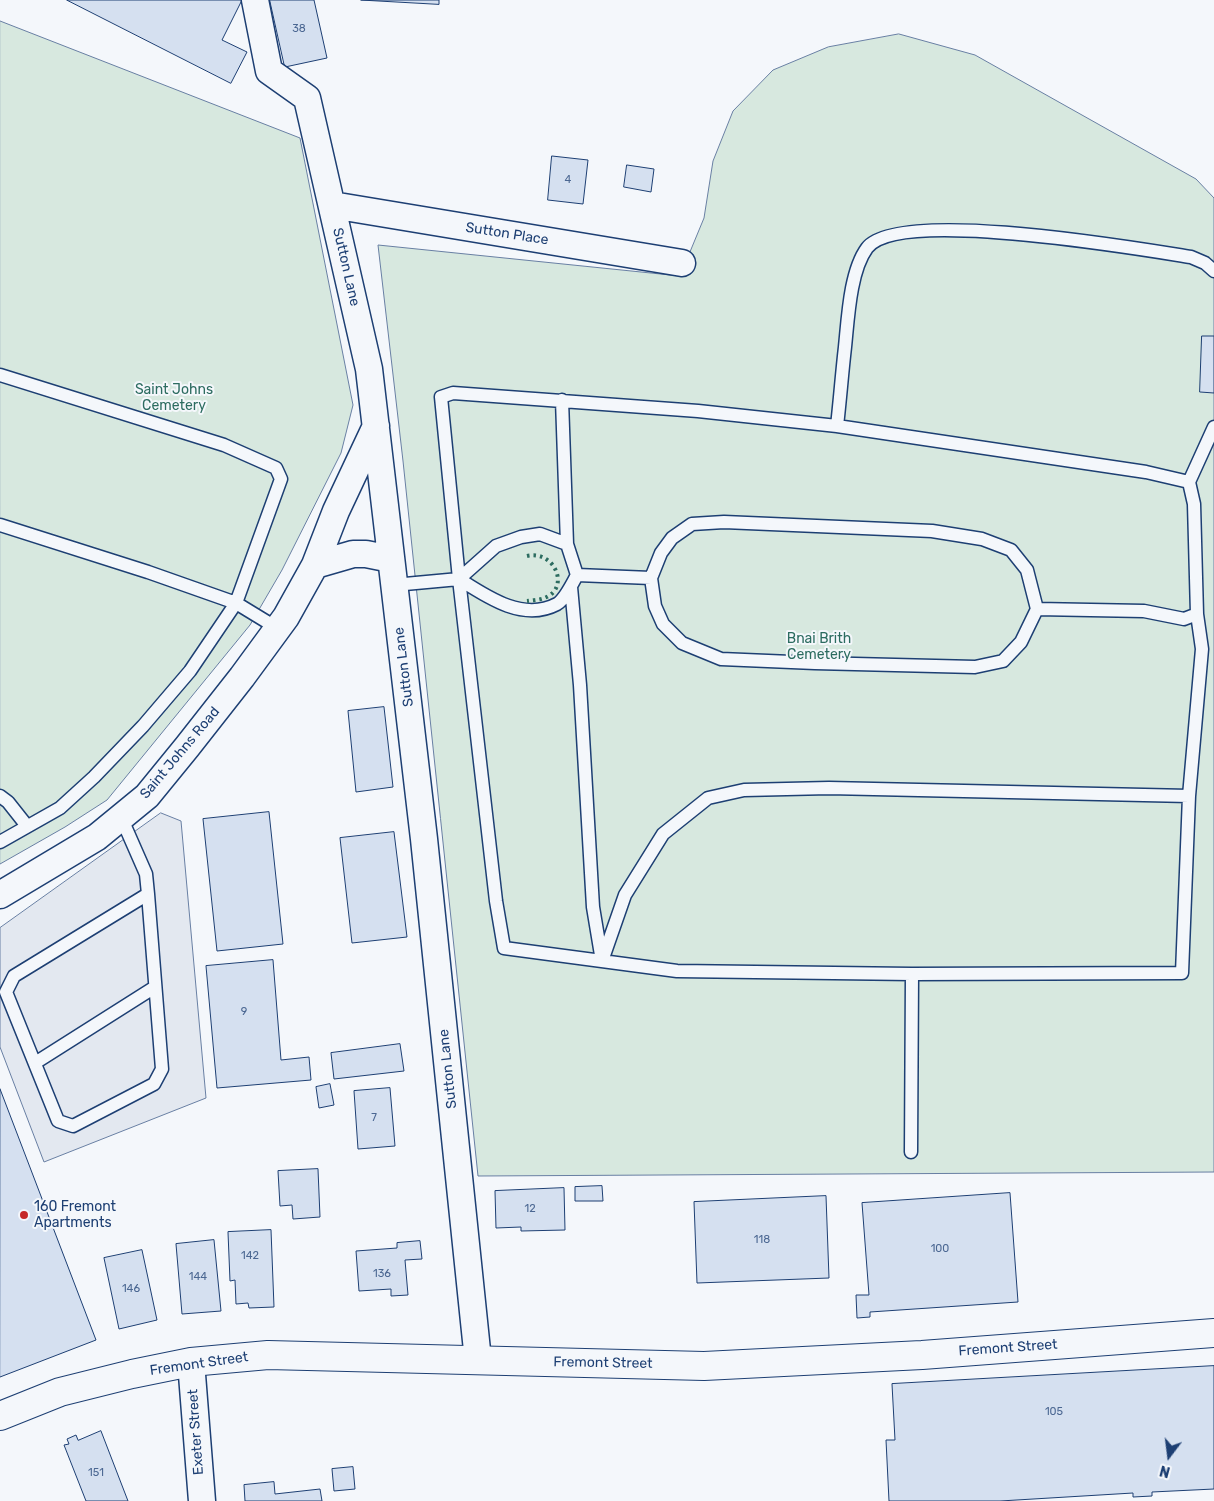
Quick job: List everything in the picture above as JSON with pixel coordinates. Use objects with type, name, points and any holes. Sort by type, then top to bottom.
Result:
[{"type":"street","name":"Sutton Lane","points":[[255,0],[269,71],[307,98],[369,369],[424,839],[478,1360]]},
{"type":"street","name":"Sutton Place","points":[[332,205],[682,263]]},
{"type":"street","name":"Saint Johns Road","points":[[0,895],[97,836],[147,796],[237,684],[286,617],[316,565],[336,511],[377,425]]},
{"type":"street","points":[[316,565],[353,554],[366,554],[391,559]]},
{"type":"street","name":"Fremont Street","points":[[0,1416],[60,1392],[132,1374],[191,1362],[268,1355],[704,1366],[931,1354],[1214,1333]]},
{"type":"street","name":"Exeter Street","points":[[191,1362],[202,1501]]},
{"type":"lane","points":[[837,426],[850,294],[861,259],[872,242],[893,234],[918,230],[976,231],[1093,242],[1191,257],[1205,263],[1214,270]]},
{"type":"lane","points":[[0,375],[224,445],[276,468],[281,479],[236,603],[190,671],[143,726],[94,777],[60,808],[0,842]]},
{"type":"lane","points":[[1189,482],[1146,472],[837,426],[698,411],[562,400],[453,393],[441,397],[459,579],[496,902],[504,948],[677,970],[912,974],[1182,973],[1189,796],[1202,649],[1197,614],[1194,504],[1189,482],[1214,427]]},
{"type":"lane","points":[[562,400],[567,544],[574,581],[593,907],[602,961]]},
{"type":"lane","points":[[724,522],[932,531],[982,539],[1011,550],[1027,570],[1037,609],[1022,642],[1003,661],[974,667],[815,664],[721,659],[682,643],[663,624],[655,606],[651,578],[661,553],[672,538],[692,524],[724,522]]},
{"type":"lane","points":[[0,525],[148,572],[236,603],[277,628]]},
{"type":"lane","points":[[394,585],[459,579],[496,546],[521,537],[540,534],[567,544]]},
{"type":"lane","points":[[574,581],[651,578]]},
{"type":"lane","points":[[459,579],[486,596],[508,606],[526,610],[543,608],[558,603],[574,581]]},
{"type":"lane","points":[[1037,609],[1144,611],[1184,619],[1197,614]]},
{"type":"lane","points":[[602,961],[625,895],[663,834],[708,798],[744,790],[829,788],[1189,796]]},
{"type":"lane","points":[[0,796],[8,802],[27,826]]},
{"type":"lane","points":[[121,817],[146,874],[148,894],[162,1069],[154,1084],[73,1126],[58,1121],[6,992],[14,976],[148,894]]},
{"type":"lane","points":[[911,1152],[912,974]]},
{"type":"lane","points":[[35,1063],[155,987]]},
{"type":"green space","name":"Saint Johns Cemetery","points":[[0,21],[300,138],[353,405],[341,453],[282,570],[250,625],[107,800],[65,827],[0,864]]},
{"type":"green space","name":"Bnai Brith Cemetery","points":[[899,34],[975,55],[1196,179],[1214,198],[1214,1172],[478,1176],[403,461],[378,245],[680,276],[704,218],[713,161],[733,111],[773,70],[828,47]]},
{"type":"shaded area","points":[[161,813],[181,821],[206,1098],[44,1162],[0,1047],[0,928]]},
{"type":"building","points":[[67,0],[242,0],[222,40],[247,52],[231,83]]},
{"type":"building","points":[[270,0],[314,0],[327,58],[285,67]]},
{"type":"building","points":[[361,0],[439,0],[439,4]]},
{"type":"building","points":[[552,156],[588,160],[583,204],[548,200]]},
{"type":"building","points":[[627,165],[654,169],[651,192],[624,187]]},
{"type":"building","points":[[1202,336],[1214,336],[1214,393],[1200,392]]},
{"type":"building","points":[[384,707],[393,787],[356,792],[348,711]]},
{"type":"building","points":[[269,812],[283,944],[217,951],[203,819]]},
{"type":"building","points":[[394,832],[407,937],[352,943],[340,838]]},
{"type":"building","points":[[273,960],[281,1060],[309,1057],[311,1080],[217,1088],[206,966]]},
{"type":"building","points":[[400,1044],[404,1071],[334,1079],[331,1053]]},
{"type":"building","points":[[330,1084],[334,1105],[319,1108],[316,1087]]},
{"type":"building","points":[[390,1088],[395,1146],[358,1149],[354,1091]]},
{"type":"building","name":"160 Fremont Apartments","points":[[0,1089],[96,1340],[0,1377]]},
{"type":"building","points":[[318,1169],[320,1217],[293,1219],[292,1205],[280,1206],[278,1171]]},
{"type":"building","points":[[602,1186],[603,1201],[575,1201],[575,1187]]},
{"type":"building","points":[[564,1188],[565,1230],[521,1231],[521,1227],[496,1228],[495,1191]]},
{"type":"building","points":[[1010,1193],[1018,1302],[870,1312],[870,1317],[857,1318],[856,1295],[869,1295],[862,1203]]},
{"type":"building","points":[[826,1196],[829,1278],[697,1283],[694,1202]]},
{"type":"building","points":[[271,1230],[274,1307],[249,1308],[248,1303],[236,1304],[235,1280],[230,1281],[228,1232]]},
{"type":"building","points":[[214,1240],[221,1311],[182,1314],[176,1244]]},
{"type":"building","points":[[420,1241],[422,1259],[405,1260],[408,1295],[391,1296],[391,1289],[359,1291],[356,1251],[397,1248],[397,1243]]},
{"type":"building","points":[[142,1250],[157,1320],[119,1329],[104,1258]]},
{"type":"building","points":[[1214,1366],[1214,1489],[1152,1492],[1152,1496],[1133,1497],[1133,1493],[1000,1501],[889,1501],[886,1440],[895,1440],[892,1384]]},
{"type":"building","points":[[101,1431],[128,1501],[86,1501],[64,1445],[69,1444],[67,1439],[76,1435],[78,1440]]},
{"type":"building","points":[[353,1467],[355,1489],[334,1491],[332,1469]]},
{"type":"building","points":[[274,1482],[275,1494],[320,1489],[322,1501],[245,1501],[244,1485]]},
{"type":"hedge","points":[[527,556],[536,555],[550,563],[555,569],[558,583],[555,590],[547,597],[527,601]]},
{"type":"place","name":"160 Fremont Apartments","points":[[24,1215]]}]
